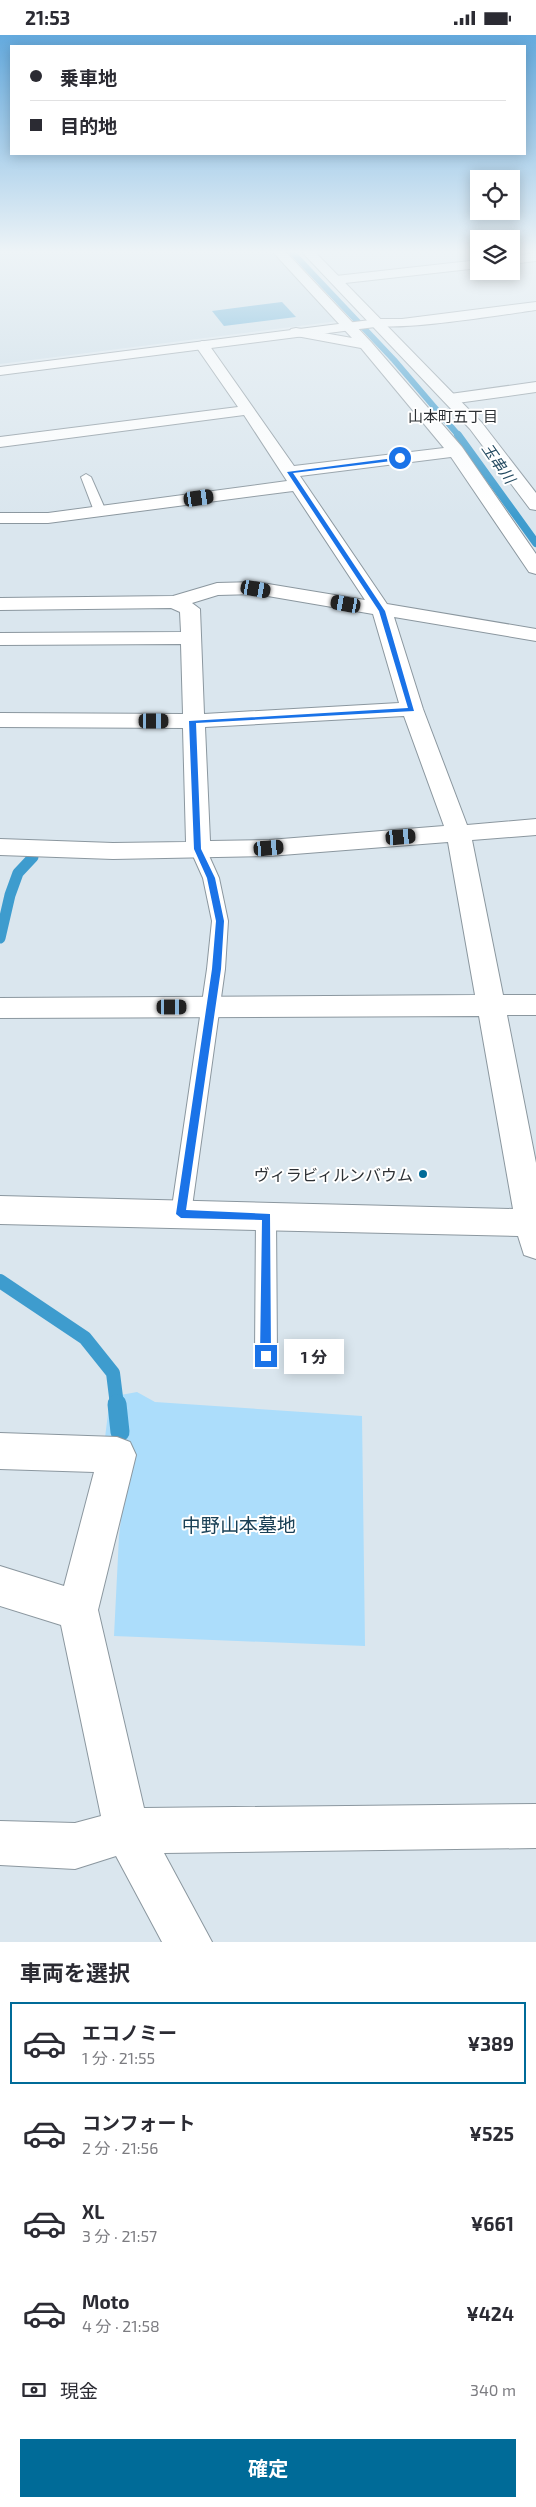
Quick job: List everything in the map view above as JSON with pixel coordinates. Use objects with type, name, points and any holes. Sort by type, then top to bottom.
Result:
[{"type":"street","points":[[0,371],[245,339]]},
{"type":"street","points":[[334,339],[366,345]]},
{"type":"street","points":[[361,339],[456,451],[536,568]]},
{"type":"street","points":[[393,339],[476,426],[533,497]]},
{"type":"street","points":[[0,1210],[266,1216],[535,1230],[458,832],[412,709],[382,611],[248,410],[202,345]]},
{"type":"street","points":[[450,399],[536,387]]},
{"type":"street","points":[[0,442],[248,410]]},
{"type":"street","points":[[0,518],[48,518],[100,511],[456,451]]},
{"type":"street","points":[[0,604],[174,602],[217,589],[256,589],[536,635]]},
{"type":"street","points":[[174,602],[190,609],[198,849]]},
{"type":"street","points":[[0,639],[192,638]]},
{"type":"street","points":[[0,720],[193,721],[412,709]]},
{"type":"street","points":[[0,847],[113,851],[269,848],[536,827]]},
{"type":"street","points":[[0,1008],[536,1005]]},
{"type":"street","points":[[0,1451],[117,1455],[78,1610],[126,1831],[188,1942]]},
{"type":"street","points":[[0,1586],[78,1610]]},
{"type":"street","points":[[0,1843],[75,1846],[126,1831],[536,1826]]},
{"type":"lane","points":[[86,477],[100,511]]},
{"type":"lane","points":[[181,1214],[211,1007],[220,921],[211,878],[198,849]]},
{"type":"lane","points":[[266,1216],[266,1356]]},
{"type":"shaded area","points":[[0,339],[197,339],[0,364]]},
{"type":"green space","name":"中野山本墓地","points":[[137,1392],[155,1402],[362,1416],[365,1646],[114,1636],[119,1536],[128,1461],[104,1446],[110,1397]]},
{"type":"waterway","name":"玉串川","points":[[374,339],[459,436]]},
{"type":"waterway","name":"玉串川","points":[[458,435],[536,543]]},
{"type":"waterway","points":[[0,938],[10,895],[18,873],[33,857]]},
{"type":"waterway","points":[[0,1281],[85,1338],[113,1373],[117,1405]]},
{"type":"waterway","points":[[117,1404],[120,1432]]},
{"type":"place","name":"ヴィラビィルンバウム","points":[[423,1174]]},
{"type":"district","name":"山本町五丁目","points":[[453,416]]},
{"type":"route","points":[[266,1356],[266,1216],[181,1214],[216,969],[220,921],[211,878],[198,849],[193,721],[412,709],[382,611],[290,472],[400,458]]}]
